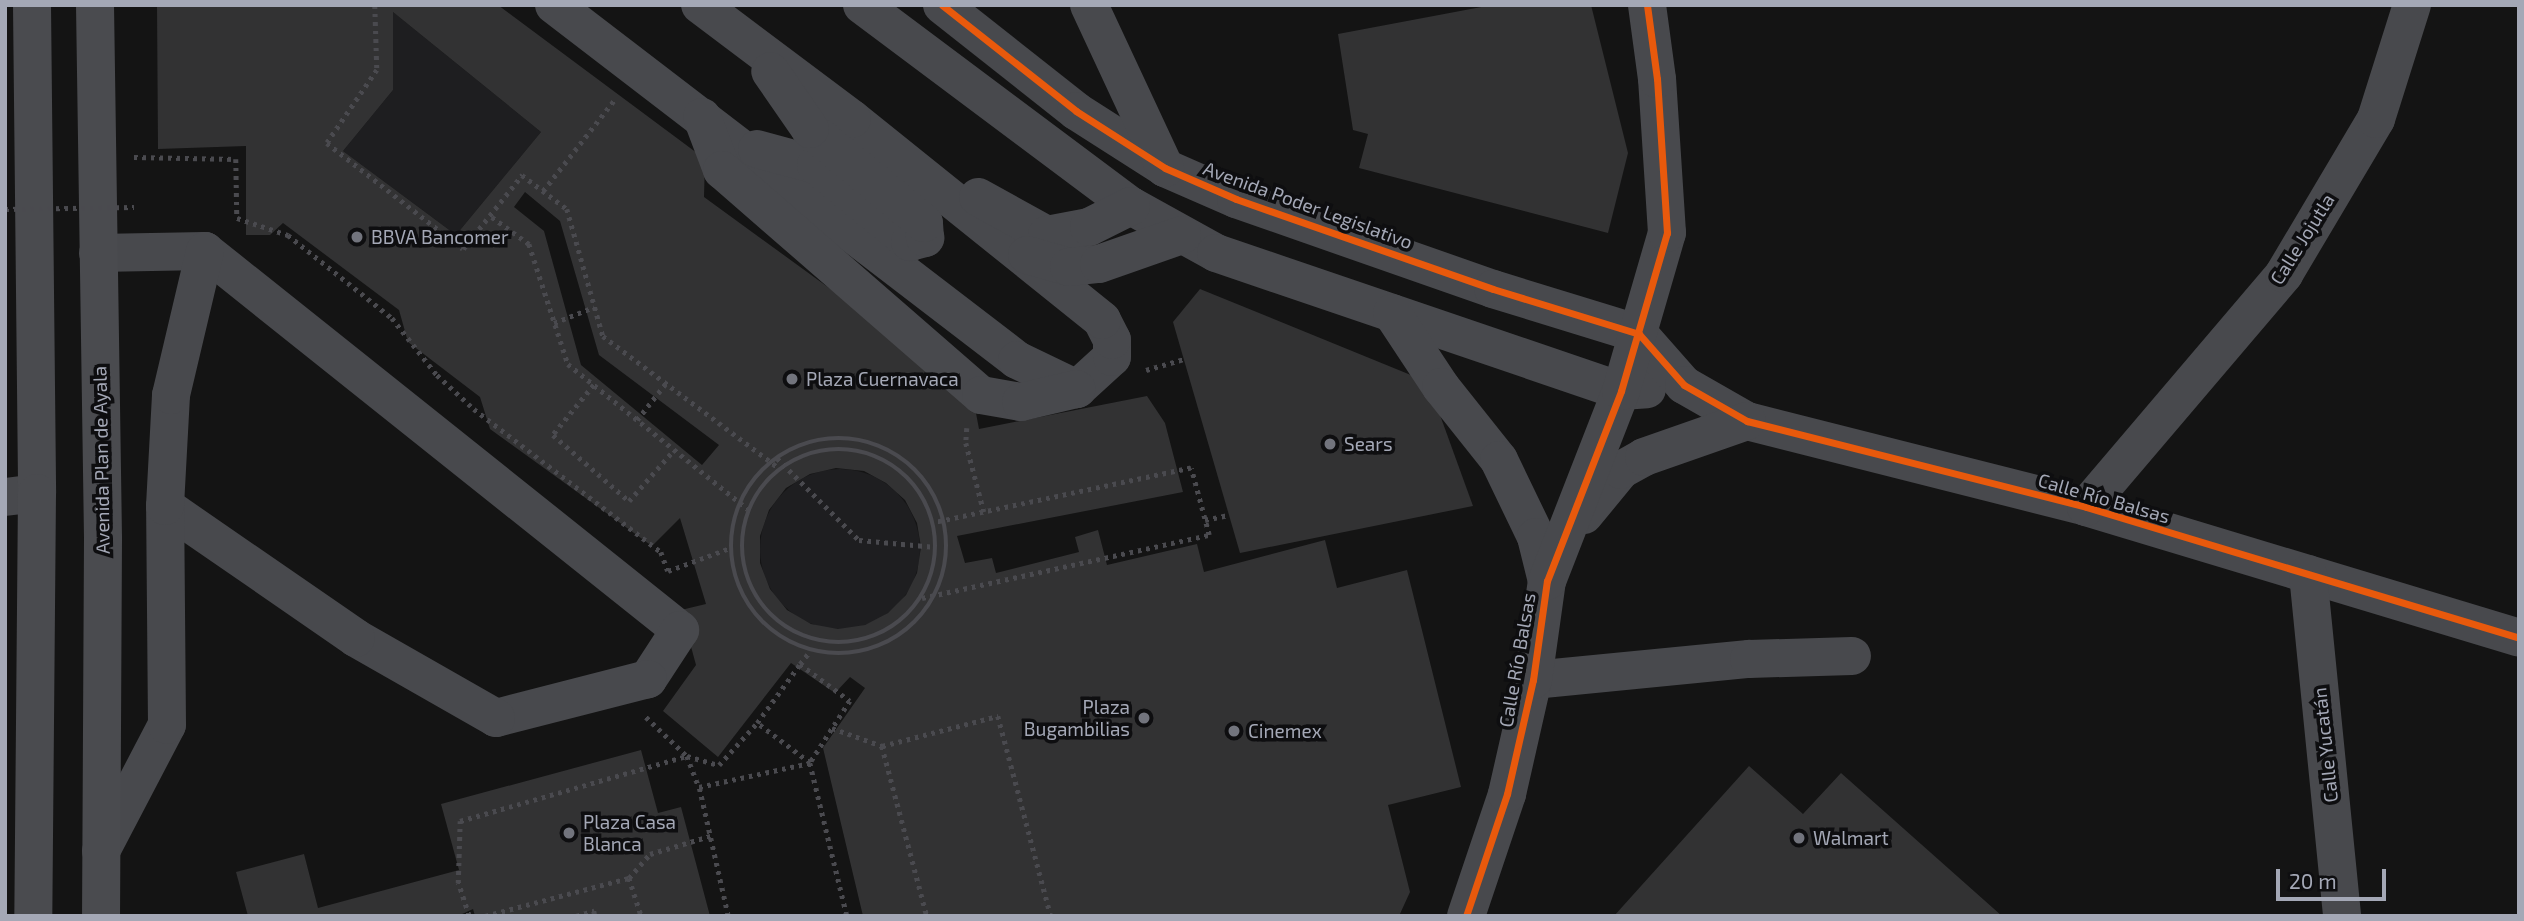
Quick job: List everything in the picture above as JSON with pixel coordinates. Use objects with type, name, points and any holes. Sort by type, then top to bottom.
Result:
[{"type":"main road","points":[[32,5],[21,495],[33,916]]},
{"type":"main road","name":"Avenida Plan de Ayala","points":[[95,5],[101,916]]},
{"type":"street","points":[[554,5],[742,145],[1017,359],[1077,389]]},
{"type":"street","points":[[700,5],[852,119],[1102,320],[1112,340],[1111,357],[1077,389],[1021,402],[981,395],[722,170],[702,117]]},
{"type":"street","points":[[862,5],[1131,206],[1216,253],[1621,391],[1684,385]]},
{"type":"street","name":"Avenida Poder Legislativo","points":[[942,5],[1076,111],[1165,168],[1236,199],[1493,289],[1639,334]]},
{"type":"street","points":[[1089,5],[1165,168]]},
{"type":"street","name":"Calle Río Balsas","points":[[1465,916],[1507,794],[1533,680],[1547,581],[1621,391],[1667,233],[1657,79],[1647,5]]},
{"type":"street","name":"Calle Jojutla","points":[[2086,508],[2284,274],[2376,119],[2412,5]]},
{"type":"street","points":[[742,145],[816,165],[910,242],[925,239],[924,223],[810,129],[750,41]]},
{"type":"street","points":[[852,119],[951,174],[985,204],[1047,235],[1089,227],[1131,206]]},
{"type":"street","points":[[1018,253],[1069,267],[1099,264],[1182,235]]},
{"type":"street","points":[[101,851],[167,724],[165,506],[171,396],[205,251]]},
{"type":"street","points":[[98,253],[205,251],[680,629],[648,679],[496,718],[356,638],[165,506]]},
{"type":"street","points":[[1392,313],[1441,387],[1499,460],[1536,537],[1547,581]]},
{"type":"street","points":[[1639,334],[1684,385]]},
{"type":"street","name":"Calle Río Balsas","points":[[1684,385],[1747,421],[2086,508],[2519,638]]},
{"type":"street","points":[[1547,581],[1590,503],[1621,470],[1665,447],[1747,421]]},
{"type":"street","name":"Calle Yucatán","points":[[2308,573],[2342,916]]},
{"type":"street","points":[[1533,680],[1749,659],[1852,656]]},
{"type":"path","points":[[374,5],[377,70],[327,143],[463,249],[492,217],[523,175],[567,209],[603,336],[780,469]]},
{"type":"path","points":[[543,191],[639,69]]},
{"type":"path","points":[[97,156],[236,159],[237,218],[288,235]]},
{"type":"path","points":[[5,209],[134,207]]},
{"type":"path","points":[[492,217],[529,244],[568,364],[748,509]]},
{"type":"path","points":[[554,323],[594,307]]},
{"type":"path","points":[[637,421],[666,383]]},
{"type":"path","points":[[594,385],[553,435],[629,501],[674,450]]},
{"type":"path","points":[[975,420],[968,422],[966,443],[984,512]]},
{"type":"path","points":[[857,438],[891,450],[920,472],[933,492],[948,537],[945,573],[930,606],[906,633],[874,650],[838,655],[810,651],[770,632],[747,606],[732,573],[730,548],[738,502],[758,472],[777,458],[821,439],[857,438]]},
{"type":"path","points":[[824,449],[856,449],[886,460],[911,479],[928,505],[933,523],[935,568],[922,598],[900,622],[871,639],[839,644],[806,638],[777,623],[755,599],[743,568],[741,535],[748,509],[780,469],[824,449]]},
{"type":"path","points":[[777,458],[859,540],[936,547]]},
{"type":"path","points":[[922,598],[1209,536],[1191,468],[933,523]]},
{"type":"path","points":[[1205,520],[1229,515]]},
{"type":"path","points":[[668,571],[730,548]]},
{"type":"path","points":[[469,916],[458,883],[460,821],[687,756],[719,765],[757,723],[810,651]]},
{"type":"path","points":[[699,787],[810,763],[849,701],[800,664]]},
{"type":"path","points":[[616,688],[687,756],[699,787],[728,916]]},
{"type":"path","points":[[832,728],[883,746],[998,716],[1051,916]]},
{"type":"path","points":[[757,723],[810,763],[847,916]]},
{"type":"path","points":[[883,746],[927,916]]},
{"type":"path","points":[[485,916],[629,878],[650,854],[710,836]]},
{"type":"path","points":[[629,878],[641,916]]},
{"type":"path","points":[[576,916],[593,911],[595,916]]},
{"type":"shaded area","points":[[393,12],[541,132],[456,235],[343,151],[393,90]]},
{"type":"shaded area","points":[[840,469],[871,475],[897,492],[914,518],[920,549],[914,580],[897,606],[871,623],[840,629],[809,623],[783,606],[766,580],[760,549],[766,518],[783,492],[809,475]]},
{"type":"building","points":[[157,5],[498,5],[705,159],[704,197],[972,392],[979,429],[1147,396],[1165,423],[1183,492],[957,536],[965,563],[992,558],[996,573],[1079,552],[1075,537],[1098,530],[1107,565],[1197,544],[1204,572],[1325,540],[1337,588],[1407,570],[1461,787],[1388,805],[1410,892],[1399,916],[863,916],[823,748],[865,688],[850,677],[835,693],[791,663],[718,757],[663,711],[696,665],[681,610],[706,604],[680,518],[652,546],[490,429],[480,397],[408,342],[399,310],[283,223],[270,235],[246,235],[246,146],[158,149]],"holes":[[[393,12],[541,132],[456,235],[343,151],[393,90]],[[525,192],[560,221],[599,355],[719,445],[702,465],[581,365],[544,231],[514,207]],[[836,468],[864,471],[886,483],[905,500],[917,523],[921,547],[917,573],[906,595],[888,613],[865,625],[838,629],[811,624],[787,610],[770,589],[760,563],[760,536],[769,510],[786,488],[810,474]]]},
{"type":"building","points":[[1492,5],[1591,5],[1628,153],[1608,233],[1359,168],[1368,134],[1353,130],[1338,34]]},
{"type":"building","name":"Sears","points":[[1200,289],[1428,382],[1473,506],[1240,553],[1173,322]]},
{"type":"building","name":"Plaza Casa Blanca","points":[[641,750],[658,813],[681,807],[710,916],[475,916],[473,909],[458,916],[248,916],[236,872],[304,854],[318,908],[459,870],[441,804]]},
{"type":"building","name":"Walmart","points":[[1749,766],[1803,814],[1841,773],[2002,916],[1614,916]]},
{"type":"cycle path","points":[[942,5],[1076,111],[1165,168],[1236,199],[1493,289],[1639,334],[1684,385],[1747,421],[2086,507],[2519,638]]},
{"type":"cycle path","points":[[1466,916],[1507,794],[1533,680],[1547,581],[1621,391],[1667,233],[1657,79],[1647,5]]},
{"type":"place","name":"BBVA Bancomer","points":[[357,237]]},
{"type":"place","name":"Plaza Cuernavaca","points":[[792,379]]},
{"type":"place","name":"Sears","points":[[1330,444]]},
{"type":"place","name":"Plaza Bugambilias","points":[[1144,718]]},
{"type":"place","name":"Cinemex","points":[[1234,731]]},
{"type":"place","name":"Plaza Casa Blanca","points":[[569,833]]},
{"type":"place","name":"Walmart","points":[[1799,838]]}]
